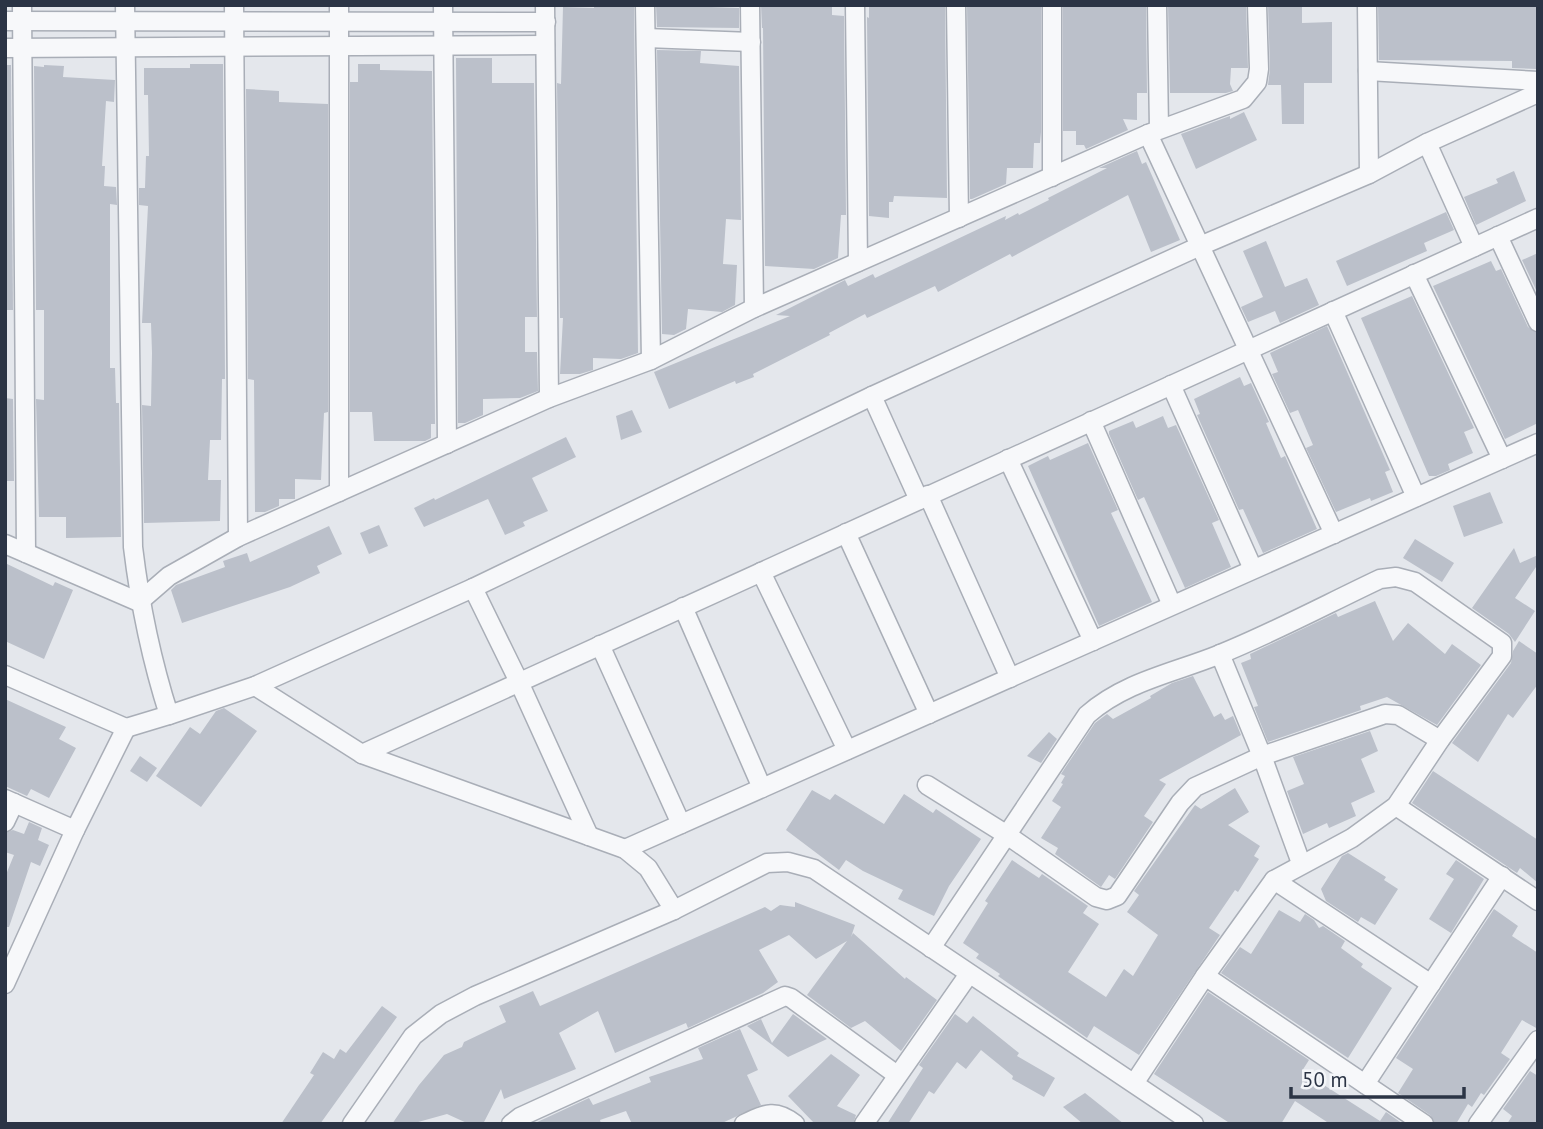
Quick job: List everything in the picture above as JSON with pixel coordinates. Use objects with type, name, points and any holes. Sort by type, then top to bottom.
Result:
[{"type":"street","points":[[645,5],[651,360]]},
{"type":"street","points":[[750,5],[754,309]]},
{"type":"street","points":[[855,5],[858,262]]},
{"type":"street","points":[[956,5],[959,218]]},
{"type":"street","points":[[1052,5],[1052,177]]},
{"type":"street","points":[[1157,5],[1154,132],[1200,246],[1334,534]]},
{"type":"street","points":[[139,602],[169,576],[238,537],[550,398],[651,360],[754,309],[1154,132],[1243,99],[1257,82],[1259,69],[1257,5]]},
{"type":"street","points":[[1367,5],[1369,174]]},
{"type":"street","points":[[125,13],[133,547],[139,602],[154,668],[169,715]]},
{"type":"street","points":[[26,553],[14,48],[17,16],[125,13],[545,14],[550,398]]},
{"type":"street","points":[[234,13],[238,537]]},
{"type":"street","points":[[443,13],[447,444]]},
{"type":"street","points":[[339,14],[339,492]]},
{"type":"street","points":[[646,38],[751,42]]},
{"type":"street","points":[[14,48],[545,44]]},
{"type":"street","points":[[1368,71],[1538,81]]},
{"type":"street","points":[[5,675],[126,728],[255,686],[472,588],[872,396],[1200,246],[1369,174],[1427,143],[1538,93]]},
{"type":"street","points":[[1427,143],[1474,247]]},
{"type":"street","points":[[362,754],[1538,218]]},
{"type":"street","points":[[1497,236],[1538,322]]},
{"type":"street","points":[[1414,274],[1502,459]]},
{"type":"street","points":[[1333,311],[1416,497]]},
{"type":"street","points":[[1171,385],[1254,569]]},
{"type":"street","points":[[872,396],[924,497],[1010,678]]},
{"type":"street","points":[[1091,421],[1172,605]]},
{"type":"street","points":[[625,849],[1538,443]]},
{"type":"street","points":[[1008,459],[1093,640]]},
{"type":"street","points":[[846,533],[929,714]]},
{"type":"street","points":[[5,544],[139,602]]},
{"type":"street","points":[[761,572],[847,750]]},
{"type":"street","points":[[931,948],[1087,715],[1104,700],[1125,688],[1220,654],[1380,579],[1396,577],[1415,582],[1502,643],[1502,656],[1440,740],[1396,806],[1352,838],[1273,880],[1135,1082]]},
{"type":"street","points":[[472,588],[519,682],[589,836]]},
{"type":"street","points":[[683,607],[762,788]]},
{"type":"street","points":[[600,645],[681,824]]},
{"type":"street","points":[[1220,654],[1262,756],[1301,863]]},
{"type":"street","points":[[255,686],[362,754],[625,849],[648,868],[674,910]]},
{"type":"street","points":[[927,785],[1007,835],[1096,897],[1107,900],[1117,896],[1180,803],[1195,787],[1262,756],[1385,714],[1398,715],[1440,740]]},
{"type":"street","points":[[5,984],[75,830],[126,728]]},
{"type":"street","points":[[5,822],[10,801],[75,830]]},
{"type":"street","points":[[1396,806],[1538,901]]},
{"type":"street","points":[[352,1124],[413,1036],[441,1014],[475,996],[674,910],[767,863],[788,862],[814,869],[1194,1124]]},
{"type":"street","points":[[1365,1084],[1502,876]]},
{"type":"street","points":[[1273,880],[1431,984]]},
{"type":"street","points":[[864,1124],[969,974]]},
{"type":"street","points":[[1205,976],[1424,1124]]},
{"type":"street","points":[[510,1124],[532,1111],[785,996],[897,1075]]},
{"type":"street","points":[[1478,1124],[1538,1040]]},
{"type":"street","points":[[744,1124],[775,1113],[786,1116],[795,1124]]},
{"type":"building","points":[[594,5],[634,5],[638,353],[621,359],[593,358],[593,370],[580,374],[560,374],[563,318],[560,318],[557,83],[561,84],[563,7],[594,8]]},
{"type":"building","points":[[656,5],[739,8],[739,28],[657,27]]},
{"type":"building","points":[[761,5],[832,5],[832,15],[844,16],[846,215],[841,215],[838,258],[814,269],[765,266]]},
{"type":"building","points":[[869,5],[945,5],[947,198],[894,196],[893,202],[889,202],[889,218],[869,216]]},
{"type":"building","points":[[967,5],[1041,5],[1041,132],[1040,143],[1034,143],[1033,168],[1007,168],[1006,184],[972,199],[970,199]]},
{"type":"building","points":[[1063,5],[1146,7],[1147,93],[1137,93],[1137,120],[1123,119],[1128,130],[1086,149],[1084,145],[1076,145],[1076,131],[1063,131]]},
{"type":"building","points":[[1168,5],[1246,5],[1248,68],[1231,68],[1230,84],[1233,91],[1170,93]]},
{"type":"building","points":[[1268,5],[1302,5],[1302,23],[1332,22],[1332,83],[1304,83],[1304,124],[1282,124],[1281,85],[1268,85]]},
{"type":"building","points":[[1378,5],[1538,5],[1536,69],[1512,68],[1512,61],[1379,60]]},
{"type":"building","points":[[657,50],[701,51],[700,63],[739,66],[741,220],[726,219],[723,264],[737,265],[735,305],[722,312],[688,309],[686,329],[674,335],[662,334]]},
{"type":"building","points":[[456,58],[492,58],[492,83],[534,83],[537,317],[525,317],[525,352],[537,352],[538,391],[520,398],[483,399],[483,415],[465,423],[458,423]]},
{"type":"building","points":[[190,64],[223,64],[225,379],[222,379],[221,440],[210,440],[208,480],[221,480],[220,521],[144,523],[142,405],[151,406],[152,353],[151,323],[142,323],[148,206],[139,205],[139,188],[145,188],[146,156],[149,156],[148,95],[144,95],[144,68],[190,68]]},
{"type":"building","points":[[358,64],[380,64],[380,70],[432,71],[435,424],[431,424],[431,438],[425,441],[374,441],[372,412],[350,412],[350,82],[358,82]]},
{"type":"building","points":[[5,65],[11,65],[13,310],[5,310]]},
{"type":"building","points":[[34,66],[64,66],[63,77],[115,80],[114,102],[106,101],[102,166],[105,166],[104,186],[116,187],[117,205],[110,204],[110,368],[115,368],[116,403],[119,403],[121,537],[66,538],[66,517],[39,517],[36,399],[44,400],[44,310],[36,310]]},
{"type":"building","points":[[246,89],[279,91],[279,102],[328,104],[328,412],[324,413],[321,480],[295,479],[295,499],[279,499],[279,506],[265,512],[255,512],[254,380],[248,379]]},
{"type":"building","points":[[1244,112],[1257,140],[1196,169],[1181,134]]},
{"type":"building","points":[[1137,151],[1142,164],[1146,162],[1180,240],[1151,252],[1128,195],[1012,257],[1010,254],[938,292],[935,286],[867,318],[865,314],[753,374],[754,377],[736,384],[735,381],[669,409],[654,372],[790,316],[776,315],[845,280],[848,286],[873,274],[875,278],[1006,216],[1005,220],[1018,213],[1019,215],[1107,168],[1099,168]]},
{"type":"building","points":[[1514,171],[1526,201],[1476,225],[1464,197],[1498,183],[1496,179]]},
{"type":"building","points":[[1446,212],[1454,230],[1424,243],[1427,251],[1347,286],[1336,261]]},
{"type":"building","points":[[1266,241],[1285,287],[1307,278],[1319,305],[1280,323],[1275,311],[1248,322],[1241,307],[1263,297],[1243,251]]},
{"type":"building","points":[[1538,253],[1538,294],[1522,260]]},
{"type":"building","points":[[1491,261],[1496,271],[1501,269],[1528,327],[1538,333],[1538,423],[1505,439],[1433,286]]},
{"type":"building","points":[[1412,296],[1474,428],[1464,432],[1473,453],[1448,464],[1450,470],[1436,476],[1429,476],[1361,318]]},
{"type":"building","points":[[1327,326],[1390,470],[1385,472],[1393,492],[1336,512],[1306,448],[1313,445],[1298,410],[1290,413],[1272,374],[1278,372],[1270,353]]},
{"type":"building","points":[[1240,377],[1244,386],[1251,383],[1269,422],[1266,423],[1281,458],[1285,456],[1317,529],[1263,553],[1243,509],[1239,510],[1197,415],[1200,414],[1194,399]]},
{"type":"building","points":[[5,398],[13,399],[14,481],[5,481]]},
{"type":"building","points":[[632,410],[642,432],[621,440],[616,416]]},
{"type":"building","points":[[1163,416],[1168,428],[1176,425],[1219,520],[1212,523],[1231,567],[1185,588],[1144,497],[1138,500],[1109,434],[1109,431],[1133,421],[1136,428]]},
{"type":"building","points":[[566,437],[576,457],[532,478],[548,511],[523,522],[525,526],[505,535],[488,499],[424,527],[414,508]]},
{"type":"building","points":[[1088,443],[1118,510],[1111,513],[1152,602],[1099,626],[1028,466],[1048,456],[1050,460]]},
{"type":"building","points":[[1490,492],[1503,523],[1464,537],[1453,506]]},
{"type":"building","points":[[379,525],[388,546],[369,554],[360,533]]},
{"type":"building","points":[[329,526],[342,554],[317,566],[320,573],[290,587],[182,623],[171,590],[176,585],[225,567],[223,561],[247,553],[250,562]]},
{"type":"building","points":[[1415,539],[1454,563],[1442,582],[1403,558]]},
{"type":"building","points":[[1514,548],[1520,563],[1538,555],[1538,564],[1515,598],[1535,611],[1515,642],[1509,634],[1472,608]]},
{"type":"building","points":[[5,563],[53,586],[55,582],[73,590],[44,659],[5,641]]},
{"type":"building","points":[[1375,601],[1393,641],[1408,623],[1445,654],[1452,644],[1481,665],[1437,725],[1387,697],[1360,706],[1361,710],[1268,742],[1254,707],[1258,706],[1241,663],[1251,659],[1250,654],[1336,613],[1338,617]]},
{"type":"building","points":[[1519,641],[1538,654],[1538,684],[1513,718],[1508,714],[1478,762],[1452,743],[1511,663],[1513,651]]},
{"type":"building","points":[[1193,676],[1214,717],[1221,713],[1225,720],[1233,716],[1241,735],[1159,780],[1166,784],[1144,816],[1153,822],[1115,879],[1109,875],[1101,887],[1055,854],[1058,848],[1041,838],[1061,807],[1052,801],[1063,784],[1061,783],[1065,776],[1061,774],[1095,723],[1107,714],[1113,719],[1172,683]]},
{"type":"building","points":[[5,699],[66,727],[59,739],[76,748],[49,798],[31,789],[27,796],[5,786]]},
{"type":"building","points":[[224,708],[257,731],[201,807],[156,776],[190,727],[200,734],[216,711]]},
{"type":"building","points":[[1370,731],[1378,751],[1361,759],[1375,792],[1351,803],[1356,816],[1329,828],[1327,823],[1303,834],[1287,791],[1304,784],[1293,757]]},
{"type":"building","points":[[1049,732],[1057,739],[1041,763],[1027,756]]},
{"type":"building","points":[[140,756],[157,768],[147,782],[130,771]]},
{"type":"building","points":[[1433,771],[1538,840],[1538,883],[1520,868],[1517,873],[1412,803]]},
{"type":"building","points":[[1235,788],[1249,812],[1228,825],[1260,846],[1254,856],[1259,859],[1238,892],[1235,890],[1209,928],[1220,935],[1139,1055],[1094,1026],[1087,1038],[998,976],[1000,974],[976,958],[979,954],[963,943],[988,903],[985,901],[1012,860],[1039,878],[1042,874],[1088,906],[1083,913],[1099,924],[1068,972],[1106,997],[1124,969],[1133,976],[1158,935],[1127,912],[1139,895],[1134,891],[1195,805],[1201,809]]},
{"type":"building","points":[[812,790],[830,800],[835,794],[884,824],[904,794],[933,813],[936,809],[981,839],[949,886],[934,916],[898,899],[903,890],[846,860],[839,870],[786,830]]},
{"type":"building","points":[[29,822],[42,828],[38,840],[49,845],[40,866],[31,862],[9,927],[5,927],[5,877],[14,855],[5,852],[5,833],[13,830],[24,834]]},
{"type":"building","points":[[1348,853],[1386,877],[1384,880],[1398,889],[1375,925],[1361,917],[1358,922],[1326,901],[1321,889],[1342,856]]},
{"type":"building","points":[[1456,860],[1484,879],[1451,933],[1429,919],[1454,879],[1446,874]]},
{"type":"building","points":[[795,902],[855,925],[851,937],[853,933],[905,979],[906,977],[937,1000],[901,1051],[865,1021],[851,1028],[807,995],[847,941],[816,959],[789,935],[759,950],[778,982],[763,993],[688,1028],[686,1023],[615,1053],[598,1011],[559,1033],[576,1069],[504,1099],[501,1089],[483,1124],[469,1124],[447,1114],[411,1124],[392,1124],[444,1055],[506,1022],[499,1006],[533,991],[540,1006],[765,907],[771,911],[780,905],[795,907]]},
{"type":"building","points":[[1494,909],[1518,926],[1512,936],[1538,953],[1538,1029],[1522,1020],[1501,1053],[1510,1059],[1484,1095],[1481,1093],[1472,1107],[1468,1104],[1456,1124],[1435,1124],[1430,1115],[1398,1093],[1413,1069],[1396,1058]]},
{"type":"building","points":[[1279,910],[1300,922],[1305,914],[1314,920],[1319,928],[1323,926],[1345,941],[1341,948],[1363,964],[1361,967],[1392,988],[1348,1058],[1221,973],[1240,947],[1251,954]]},
{"type":"building","points":[[1208,992],[1309,1060],[1302,1071],[1380,1121],[1386,1112],[1403,1124],[1330,1124],[1295,1101],[1281,1124],[1231,1124],[1154,1074]]},
{"type":"building","points":[[382,1006],[397,1017],[320,1124],[281,1124],[314,1075],[310,1073],[323,1052],[334,1059],[340,1049],[346,1053]]},
{"type":"building","points":[[793,1014],[827,1039],[788,1057],[747,1026],[761,1019],[772,1043]]},
{"type":"building","points":[[955,1014],[967,1023],[973,1016],[1019,1053],[1017,1056],[1055,1078],[1044,1097],[1012,1079],[1013,1076],[981,1050],[966,1069],[957,1062],[934,1094],[929,1091],[908,1124],[887,1124],[923,1068],[919,1065]]},
{"type":"building","points":[[740,1029],[758,1070],[747,1075],[761,1105],[720,1124],[632,1124],[626,1111],[600,1120],[601,1124],[533,1124],[589,1098],[593,1105],[651,1082],[649,1077],[703,1059],[698,1048]]},
{"type":"building","points":[[831,1054],[860,1075],[837,1106],[856,1115],[853,1124],[815,1124],[788,1096]]},
{"type":"building","points":[[1530,1071],[1538,1076],[1538,1124],[1507,1124],[1512,1116],[1503,1109]]},
{"type":"building","points":[[1085,1093],[1124,1124],[1083,1124],[1063,1107]]}]
